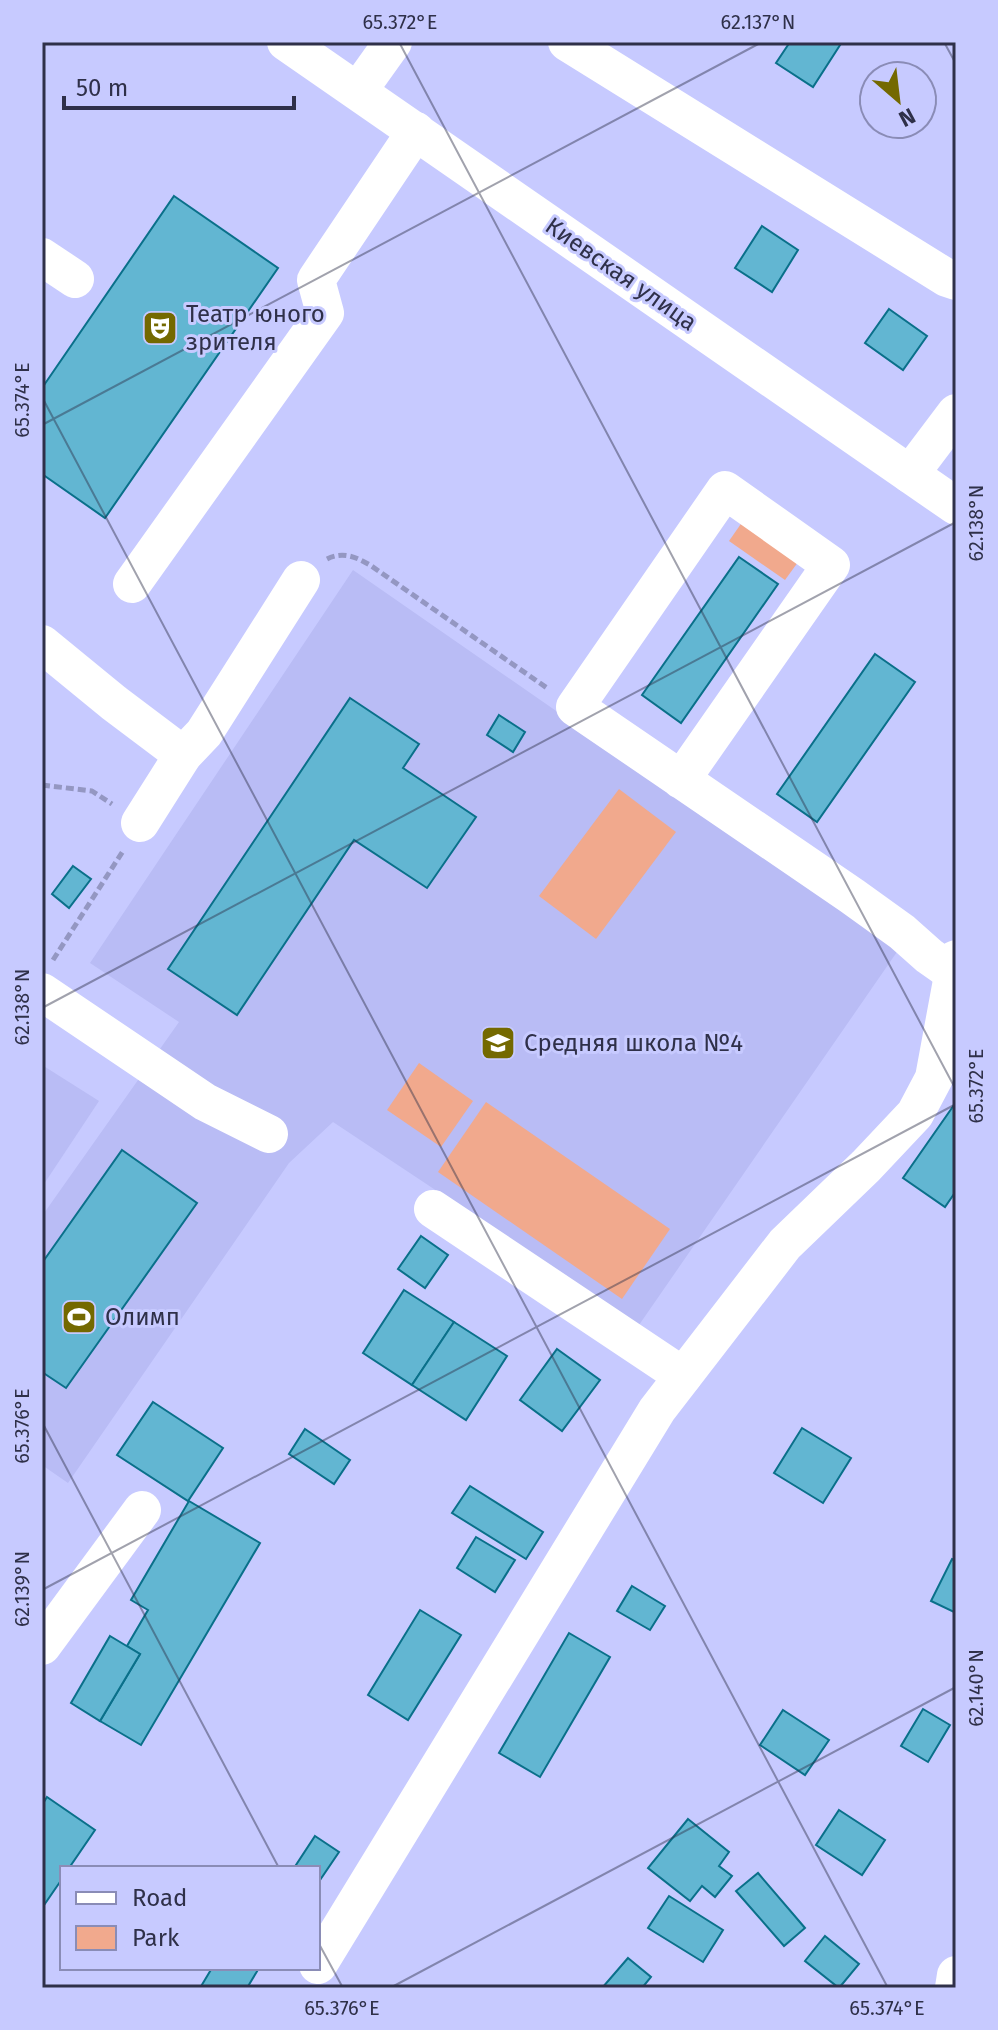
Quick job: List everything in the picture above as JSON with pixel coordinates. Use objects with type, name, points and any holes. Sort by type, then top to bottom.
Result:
[{"type":"street","name":"Киевская улица","points":[[286,42],[956,506]]},
{"type":"street","points":[[358,91],[393,42]]},
{"type":"street","points":[[567,42],[956,281]]},
{"type":"street","points":[[132,584],[325,313],[316,280],[416,131]]},
{"type":"street","points":[[42,257],[75,279]]},
{"type":"street","points":[[910,474],[956,413]]},
{"type":"street","points":[[320,1961],[657,1410],[785,1244],[915,1114],[934,1078],[955,969],[929,956],[852,896],[681,780],[575,707],[725,490],[831,565],[681,780]]},
{"type":"street","points":[[140,823],[183,755],[204,733],[301,580]]},
{"type":"street","points":[[42,644],[183,755]]},
{"type":"street","points":[[46,979],[205,1102],[269,1134]]},
{"type":"street","points":[[433,1209],[683,1376]]},
{"type":"street","points":[[42,1646],[142,1510]]},
{"type":"street","points":[[304,1988],[315,1970]]},
{"type":"street","points":[[954,1988],[956,1975]]},
{"type":"path","points":[[301,580],[318,564],[335,555],[353,556],[575,707]]},
{"type":"path","points":[[42,785],[92,791],[140,823],[46,979]]},
{"type":"shaded area","name":"Средняя школа №4","points":[[353,570],[899,949],[639,1325],[333,1122],[289,1163],[68,1483],[42,1465],[42,1216],[179,1022],[90,963]]},
{"type":"shaded area","points":[[42,1065],[99,1101],[42,1187]]},
{"type":"green space","points":[[745,518],[801,558],[785,580],[729,541]]},
{"type":"green space","points":[[619,789],[676,832],[596,939],[539,896]]},
{"type":"green space","points":[[419,1063],[473,1101],[441,1147],[387,1110]]},
{"type":"green space","points":[[486,1102],[670,1229],[622,1299],[438,1172]]},
{"type":"building","points":[[790,42],[842,42],[813,87],[776,63]]},
{"type":"building","name":"Театр юного зрителя","points":[[174,196],[278,268],[105,518],[42,474],[42,388]]},
{"type":"building","points":[[762,226],[798,250],[772,292],[735,268]]},
{"type":"building","points":[[889,309],[927,336],[903,370],[865,343]]},
{"type":"building","points":[[739,557],[778,584],[681,723],[642,695]]},
{"type":"building","points":[[875,654],[915,682],[817,822],[777,794]]},
{"type":"building","points":[[350,698],[419,744],[403,768],[476,817],[427,888],[354,840],[237,1015],[168,969]]},
{"type":"building","points":[[499,715],[525,732],[513,752],[487,735]]},
{"type":"building","points":[[73,866],[91,879],[69,908],[52,894]]},
{"type":"building","points":[[954,1105],[956,1191],[945,1207],[903,1178]]},
{"type":"building","name":"Олимп","points":[[122,1150],[197,1203],[66,1388],[42,1372],[42,1263]]},
{"type":"building","points":[[421,1236],[448,1255],[425,1288],[398,1269]]},
{"type":"building","points":[[404,1290],[454,1322],[412,1385],[363,1353]]},
{"type":"building","points":[[454,1322],[507,1356],[466,1420],[412,1385]]},
{"type":"building","points":[[557,1349],[600,1380],[562,1431],[520,1400]]},
{"type":"building","points":[[153,1402],[223,1448],[188,1501],[117,1455]]},
{"type":"building","points":[[802,1428],[851,1458],[823,1503],[774,1473]]},
{"type":"building","points":[[305,1429],[350,1460],[334,1484],[289,1454]]},
{"type":"building","points":[[470,1486],[543,1532],[526,1559],[452,1513]]},
{"type":"building","points":[[189,1501],[260,1543],[141,1745],[100,1721],[140,1654],[127,1646],[148,1610],[131,1600]]},
{"type":"building","points":[[476,1537],[515,1560],[495,1592],[457,1568]]},
{"type":"building","points":[[952,1559],[956,1561],[956,1613],[931,1601]]},
{"type":"building","points":[[632,1586],[665,1606],[650,1630],[617,1611]]},
{"type":"building","points":[[420,1610],[461,1635],[408,1720],[368,1695]]},
{"type":"building","points":[[569,1633],[610,1657],[540,1777],[499,1753]]},
{"type":"building","points":[[110,1636],[140,1654],[100,1721],[71,1703]]},
{"type":"building","points":[[923,1709],[950,1725],[928,1762],[901,1746]]},
{"type":"building","points":[[783,1710],[829,1740],[805,1775],[760,1745]]},
{"type":"building","points":[[47,1797],[95,1830],[70,1866],[60,1866],[60,1882],[42,1908],[42,1805]]},
{"type":"building","points":[[839,1810],[885,1840],[862,1875],[816,1845]]},
{"type":"building","points":[[688,1819],[729,1852],[719,1866],[732,1876],[715,1897],[702,1886],[690,1901],[648,1868]]},
{"type":"building","points":[[315,1836],[339,1852],[320,1880],[320,1866],[295,1866]]},
{"type":"building","points":[[758,1873],[805,1928],[784,1946],[736,1891]]},
{"type":"building","points":[[669,1896],[723,1930],[703,1962],[648,1928]]},
{"type":"building","points":[[825,1936],[859,1964],[839,1988],[805,1961]]},
{"type":"building","points":[[628,1958],[651,1977],[642,1988],[602,1988]]},
{"type":"building","points":[[211,1970],[258,1970],[247,1988],[200,1988]]},
{"type":"place","name":"Театр юного зрителя","points":[[160,328]]},
{"type":"place","name":"Средняя школа №4","points":[[498,1043]]},
{"type":"place","name":"Олимп","points":[[79,1317]]}]
